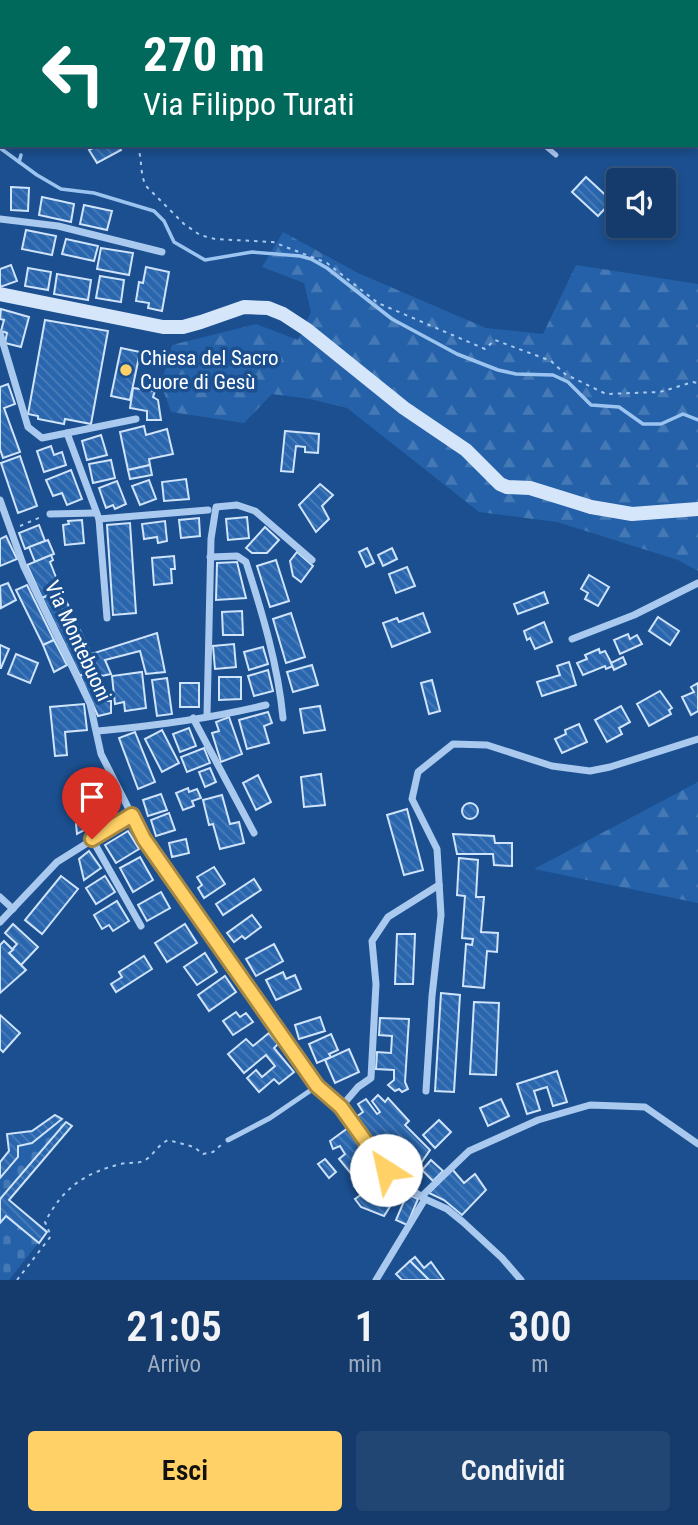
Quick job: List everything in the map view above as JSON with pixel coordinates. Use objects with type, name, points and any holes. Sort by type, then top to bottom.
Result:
[{"type":"main road","points":[[0,294],[163,327],[201,323],[244,307],[268,307],[306,329],[404,408],[466,450],[500,484],[530,488],[591,507],[632,514],[698,509]]},
{"type":"street","points":[[0,219],[58,226],[162,252]]},
{"type":"street","points":[[0,333],[28,427],[42,438],[135,419]]},
{"type":"street","points":[[67,433],[98,516],[107,618]]},
{"type":"street","name":"Via Montebuoni","points":[[0,500],[24,567],[90,704],[101,754],[144,839],[317,1086],[341,1107],[386,1170],[404,1185],[447,1209],[502,1258],[521,1280]]},
{"type":"street","points":[[207,715],[210,557],[216,507],[237,505],[256,511],[313,560]]},
{"type":"street","points":[[50,514],[98,516],[208,510]]},
{"type":"street","points":[[210,557],[237,556],[246,562],[265,629],[283,718]]},
{"type":"street","points":[[572,639],[634,615],[698,583]]},
{"type":"street","points":[[98,731],[152,726],[266,705]]},
{"type":"street","points":[[193,718],[254,833]]},
{"type":"street","points":[[426,1091],[441,915],[437,849],[412,799],[418,772],[453,744],[487,745],[552,766],[572,771],[590,771],[698,739]]},
{"type":"street","points":[[0,922],[57,862],[132,815]]},
{"type":"street","points":[[92,839],[141,926]]},
{"type":"street","points":[[341,1107],[358,1087],[372,1078],[376,984],[372,941],[388,917],[439,885]]},
{"type":"street","points":[[0,897],[13,909]]},
{"type":"street","points":[[376,1280],[424,1197],[469,1151],[538,1120],[590,1105],[645,1107],[698,1144]]},
{"type":"lane","points":[[546,147],[556,155]]},
{"type":"lane","points":[[228,1140],[270,1118],[317,1086]]},
{"type":"path","points":[[138,147],[142,156],[142,178],[146,186],[184,224],[200,234],[215,239],[274,242],[327,263],[370,298],[403,316],[485,349],[495,340],[533,354],[551,361],[565,374],[606,394],[660,392],[693,382],[698,383]]},
{"type":"path","points":[[9,529],[50,514]]},
{"type":"path","points":[[17,1280],[51,1236],[45,1222],[55,1203],[69,1187],[103,1170],[124,1163],[143,1162],[156,1146],[168,1140],[194,1147],[203,1154],[213,1152],[228,1140]]},
{"type":"green space","points":[[283,232],[358,273],[486,328],[543,334],[576,265],[698,284],[698,571],[678,560],[557,522],[479,512],[347,408],[272,394],[244,423],[171,412],[161,384],[172,345],[256,324],[298,340],[311,312],[304,283],[262,267]]},
{"type":"green space","points":[[698,782],[698,903],[534,869]]},
{"type":"green space","points":[[55,1115],[72,1126],[9,1200],[47,1232],[9,1280],[0,1280],[0,1162],[9,1151],[7,1134],[32,1131]]},
{"type":"building","points":[[95,147],[119,147],[121,150],[97,163],[89,150]]},
{"type":"building","points":[[586,177],[606,195],[606,207],[598,216],[572,192]]},
{"type":"building","points":[[11,187],[29,188],[28,211],[11,210]]},
{"type":"building","points":[[42,197],[74,204],[71,222],[39,215]]},
{"type":"building","points":[[84,205],[112,211],[107,230],[80,224]]},
{"type":"building","points":[[26,230],[56,236],[52,255],[22,249]]},
{"type":"building","points":[[66,239],[98,246],[94,261],[62,254]]},
{"type":"building","points":[[101,248],[133,253],[129,275],[97,269]]},
{"type":"building","points":[[11,265],[17,281],[0,287],[0,269]]},
{"type":"building","points":[[146,267],[169,272],[162,311],[148,308],[149,303],[136,301],[139,282],[143,283]]},
{"type":"building","points":[[28,268],[51,272],[48,290],[25,286]]},
{"type":"building","points":[[57,274],[91,280],[88,300],[54,294]]},
{"type":"building","points":[[100,276],[124,280],[121,302],[96,298]]},
{"type":"building","points":[[1,309],[29,317],[21,347],[5,343],[7,333],[1,331],[4,320],[0,319]]},
{"type":"building","points":[[45,320],[108,331],[91,424],[65,419],[64,424],[38,419],[38,416],[28,414]]},
{"type":"building","name":"Chiesa del Sacro Cuore di Gesù","points":[[121,348],[140,352],[130,400],[111,396]]},
{"type":"building","points":[[8,384],[15,404],[4,408],[20,452],[3,458],[0,449],[0,387]]},
{"type":"building","points":[[133,388],[155,391],[153,397],[158,400],[161,420],[147,420],[147,411],[130,408]]},
{"type":"building","points":[[144,426],[146,435],[167,429],[173,454],[149,459],[150,465],[128,470],[120,432]]},
{"type":"building","points":[[285,431],[319,434],[318,453],[305,452],[305,447],[296,446],[293,472],[281,471]]},
{"type":"building","points":[[101,435],[107,455],[87,460],[82,441]]},
{"type":"building","points":[[51,446],[54,455],[62,452],[66,465],[44,472],[37,451]]},
{"type":"building","points":[[20,456],[37,506],[18,513],[1,463]]},
{"type":"building","points":[[111,460],[115,478],[93,483],[89,464]]},
{"type":"building","points":[[150,465],[152,475],[130,479],[128,470]]},
{"type":"building","points":[[71,470],[82,499],[67,505],[62,493],[53,496],[46,480]]},
{"type":"building","points":[[186,479],[189,499],[164,501],[162,482]]},
{"type":"building","points":[[149,480],[156,499],[140,505],[132,486]]},
{"type":"building","points":[[117,481],[126,504],[115,509],[113,505],[106,508],[99,488]]},
{"type":"building","points":[[320,484],[333,495],[322,506],[329,519],[316,532],[299,505]]},
{"type":"building","points":[[247,517],[249,538],[228,540],[226,519]]},
{"type":"building","points":[[199,518],[200,536],[181,538],[179,520]]},
{"type":"building","points":[[82,520],[84,543],[65,545],[63,525],[69,524],[68,521]]},
{"type":"building","points":[[165,521],[167,541],[158,543],[157,537],[144,539],[142,524]]},
{"type":"building","points":[[130,523],[136,613],[113,615],[107,525]]},
{"type":"building","points":[[39,525],[45,541],[25,549],[19,533]]},
{"type":"building","points":[[265,527],[279,540],[267,553],[252,553],[246,548]]},
{"type":"building","points":[[6,536],[17,559],[0,566],[0,539]]},
{"type":"building","points":[[48,540],[54,554],[35,562],[29,547]]},
{"type":"building","points":[[367,548],[374,563],[366,567],[359,552]]},
{"type":"building","points":[[392,548],[397,559],[383,566],[378,555]]},
{"type":"building","points":[[297,552],[313,566],[301,582],[293,576],[290,561]]},
{"type":"building","points":[[51,555],[53,560],[50,562],[61,590],[42,598],[27,565]]},
{"type":"building","points":[[174,556],[172,583],[154,585],[152,558]]},
{"type":"building","points":[[276,560],[289,601],[270,607],[257,566]]},
{"type":"building","points":[[237,562],[246,598],[216,600],[217,563]]},
{"type":"building","points":[[407,567],[415,586],[396,593],[389,574]]},
{"type":"building","points":[[589,575],[609,587],[598,606],[585,599],[588,593],[581,589]]},
{"type":"building","points":[[8,583],[16,600],[1,608],[0,586]]},
{"type":"building","points":[[27,585],[54,640],[43,645],[16,590]]},
{"type":"building","points":[[61,590],[100,673],[94,675],[91,670],[80,676],[42,598]]},
{"type":"building","points":[[544,592],[548,603],[518,614],[514,604]]},
{"type":"building","points":[[242,611],[243,635],[223,635],[222,612]]},
{"type":"building","points":[[291,613],[305,657],[286,663],[273,619]]},
{"type":"building","points":[[423,613],[430,632],[392,647],[383,623],[397,618],[399,622]]},
{"type":"building","points":[[658,617],[679,631],[670,645],[649,631]]},
{"type":"building","points":[[544,622],[552,642],[535,649],[530,638],[527,640],[524,631]]},
{"type":"building","points":[[157,633],[165,672],[146,674],[140,651],[105,660],[111,674],[101,676],[91,654]]},
{"type":"building","points":[[628,634],[630,639],[637,635],[642,644],[620,654],[614,640]]},
{"type":"building","points":[[54,640],[67,665],[54,672],[43,645]]},
{"type":"building","points":[[234,644],[236,667],[215,669],[213,646]]},
{"type":"building","points":[[0,645],[9,649],[1,668],[0,668]]},
{"type":"building","points":[[263,647],[268,664],[249,670],[244,652]]},
{"type":"building","points":[[599,649],[600,653],[605,651],[613,666],[606,669],[605,666],[583,675],[577,663],[587,659],[585,655]]},
{"type":"building","points":[[16,654],[38,663],[30,683],[8,674]]},
{"type":"building","points":[[623,657],[626,664],[614,670],[611,663]]},
{"type":"building","points":[[569,662],[576,685],[542,696],[537,682],[560,675],[557,666]]},
{"type":"building","points":[[312,665],[318,685],[293,692],[287,672]]},
{"type":"building","points":[[91,670],[105,701],[111,701],[111,713],[98,716],[80,676]]},
{"type":"building","points":[[268,670],[273,691],[254,696],[248,676]]},
{"type":"building","points":[[142,672],[146,708],[125,711],[124,702],[115,704],[112,676]]},
{"type":"building","points":[[219,677],[241,677],[241,699],[219,700]]},
{"type":"building","points":[[167,678],[172,714],[157,716],[152,680]]},
{"type":"building","points":[[432,680],[440,711],[429,714],[421,683]]},
{"type":"building","points":[[180,683],[199,683],[199,707],[180,707]]},
{"type":"building","points":[[698,683],[698,711],[691,715],[682,697],[694,692],[691,687]]},
{"type":"building","points":[[660,691],[672,708],[669,710],[671,714],[649,726],[637,704]]},
{"type":"building","points":[[84,704],[87,730],[65,732],[67,755],[55,756],[50,707]]},
{"type":"building","points":[[320,706],[325,730],[304,733],[300,709]]},
{"type":"building","points":[[621,706],[630,722],[619,728],[622,734],[607,742],[595,720]]},
{"type":"building","points":[[268,712],[272,723],[264,726],[269,743],[247,749],[239,720]]},
{"type":"building","points":[[229,717],[242,754],[221,762],[212,733],[219,731],[216,722]]},
{"type":"building","points":[[579,724],[587,742],[562,753],[555,739],[566,734],[565,730]]},
{"type":"building","points":[[189,728],[196,746],[180,752],[173,734]]},
{"type":"building","points":[[162,730],[179,763],[162,772],[145,739]]},
{"type":"building","points":[[135,732],[155,782],[138,789],[119,738]]},
{"type":"building","points":[[204,748],[210,763],[187,772],[181,757]]},
{"type":"building","points":[[210,768],[216,782],[205,787],[199,772]]},
{"type":"building","points":[[321,774],[325,805],[304,807],[301,777]]},
{"type":"building","points":[[258,775],[271,802],[256,810],[243,783]]},
{"type":"building","points":[[103,779],[113,796],[107,799],[110,804],[97,811],[85,790]]},
{"type":"building","points":[[188,788],[189,792],[197,789],[201,798],[192,801],[194,806],[183,810],[176,793]]},
{"type":"building","points":[[161,794],[167,810],[148,816],[143,800]]},
{"type":"building","points":[[222,795],[230,824],[239,822],[244,843],[220,849],[213,824],[209,825],[203,800]]},
{"type":"building","points":[[470,803],[478,811],[470,819],[462,811]]},
{"type":"building","points":[[110,804],[116,813],[77,834],[76,824]]},
{"type":"building","points":[[407,809],[423,870],[404,875],[387,815]]},
{"type":"building","points":[[169,813],[175,830],[156,836],[151,820]]},
{"type":"building","points":[[128,831],[139,849],[116,863],[105,845]]},
{"type":"building","points":[[453,834],[494,836],[495,843],[512,843],[512,866],[494,865],[493,854],[457,854]]},
{"type":"building","points":[[186,839],[189,853],[172,857],[169,843]]},
{"type":"building","points":[[89,851],[101,868],[84,880],[79,859]]},
{"type":"building","points":[[140,857],[153,880],[133,892],[120,868]]},
{"type":"building","points":[[459,858],[478,860],[476,897],[484,897],[481,932],[498,933],[497,952],[487,951],[484,988],[463,986],[466,944],[472,945],[473,939],[462,938],[465,896],[457,895]]},
{"type":"building","points":[[214,867],[225,884],[204,898],[198,888],[202,885],[197,877]]},
{"type":"building","points":[[61,876],[78,889],[42,934],[25,920]]},
{"type":"building","points":[[105,876],[115,892],[96,904],[86,888]]},
{"type":"building","points":[[254,879],[261,890],[223,915],[216,904]]},
{"type":"building","points":[[161,892],[170,908],[147,921],[138,905]]},
{"type":"building","points":[[117,901],[129,921],[113,931],[109,925],[102,929],[94,915]]},
{"type":"building","points":[[252,915],[261,927],[245,939],[242,936],[234,942],[227,933]]},
{"type":"building","points":[[13,924],[38,947],[21,965],[9,953],[17,944],[5,933]]},
{"type":"building","points":[[185,924],[197,943],[167,962],[155,943]]},
{"type":"building","points":[[397,934],[415,934],[413,984],[395,984]]},
{"type":"building","points":[[4,941],[13,950],[9,953],[26,970],[0,993],[0,945]]},
{"type":"building","points":[[274,944],[283,961],[256,976],[246,959]]},
{"type":"building","points":[[205,953],[217,972],[197,985],[184,967]]},
{"type":"building","points":[[144,956],[152,969],[116,992],[111,984],[122,977],[119,972]]},
{"type":"building","points":[[283,972],[286,979],[295,975],[301,989],[276,1000],[266,980]]},
{"type":"building","points":[[225,976],[236,992],[209,1011],[198,995]]},
{"type":"building","points":[[441,993],[460,995],[454,1092],[435,1091]]},
{"type":"building","points":[[474,1002],[499,1003],[496,1075],[470,1074]]},
{"type":"building","points":[[236,1012],[240,1017],[246,1013],[253,1022],[233,1035],[223,1021]]},
{"type":"building","points":[[0,1015],[20,1033],[3,1052],[0,1049]]},
{"type":"building","points":[[320,1017],[325,1031],[299,1039],[295,1025]]},
{"type":"building","points":[[380,1018],[409,1019],[405,1082],[408,1089],[402,1092],[399,1089],[395,1091],[388,1085],[394,1080],[394,1070],[376,1069],[377,1052],[391,1053],[392,1036],[379,1035]]},
{"type":"building","points":[[269,1033],[278,1044],[274,1048],[294,1072],[279,1084],[274,1079],[259,1092],[247,1078],[256,1070],[262,1077],[275,1066],[266,1055],[244,1073],[228,1054],[246,1039],[253,1046]]},
{"type":"building","points":[[331,1034],[338,1050],[329,1054],[331,1057],[317,1063],[309,1044]]},
{"type":"building","points":[[349,1049],[359,1072],[335,1083],[325,1060]]},
{"type":"building","points":[[557,1071],[567,1102],[553,1106],[547,1087],[534,1091],[540,1110],[527,1114],[517,1084]]},
{"type":"building","points":[[378,1095],[385,1102],[388,1098],[409,1121],[405,1125],[430,1150],[421,1163],[406,1151],[398,1165],[407,1172],[400,1178],[379,1156],[356,1117],[363,1112],[358,1104],[366,1099],[377,1114],[380,1112],[372,1101]]},
{"type":"building","points":[[501,1099],[509,1116],[488,1126],[480,1108]]},
{"type":"building","points":[[55,1115],[62,1119],[32,1143],[18,1146],[18,1157],[0,1178],[0,1162],[9,1151],[7,1134],[32,1131]]},
{"type":"building","points":[[439,1120],[451,1132],[435,1148],[423,1135]]},
{"type":"building","points":[[66,1122],[72,1126],[9,1200],[47,1232],[39,1243],[6,1216],[0,1223],[0,1199]]},
{"type":"building","points":[[348,1128],[384,1177],[400,1191],[384,1216],[361,1207],[355,1199],[362,1194],[354,1186],[358,1182],[339,1159],[345,1154],[340,1146],[333,1149],[330,1141]]},
{"type":"building","points":[[325,1159],[336,1172],[329,1178],[318,1164]]},
{"type":"building","points":[[431,1160],[443,1171],[433,1181],[422,1170]]},
{"type":"building","points":[[452,1169],[464,1183],[475,1174],[486,1190],[462,1215],[444,1200],[429,1193]]},
{"type":"building","points":[[407,1194],[418,1199],[407,1225],[396,1220]]},
{"type":"building","points":[[415,1257],[424,1268],[431,1262],[444,1280],[429,1280],[410,1261]]},
{"type":"building","points":[[410,1261],[429,1280],[402,1280],[396,1274]]},
{"type":"waterway","points":[[0,148],[61,189],[94,193],[154,211],[164,221],[174,242],[205,260],[252,252],[311,259],[327,268],[392,319],[457,354],[516,374],[553,375],[568,382],[591,405],[619,407],[643,424],[661,424],[683,414],[698,420]]},
{"type":"waterway","points":[[19,162],[21,155]]},
{"type":"place","name":"Chiesa del Sacro Cuore di Gesù","points":[[126,370]]},
{"type":"route","points":[[92,839],[132,815],[144,839],[317,1086],[341,1107],[386,1170]]}]
